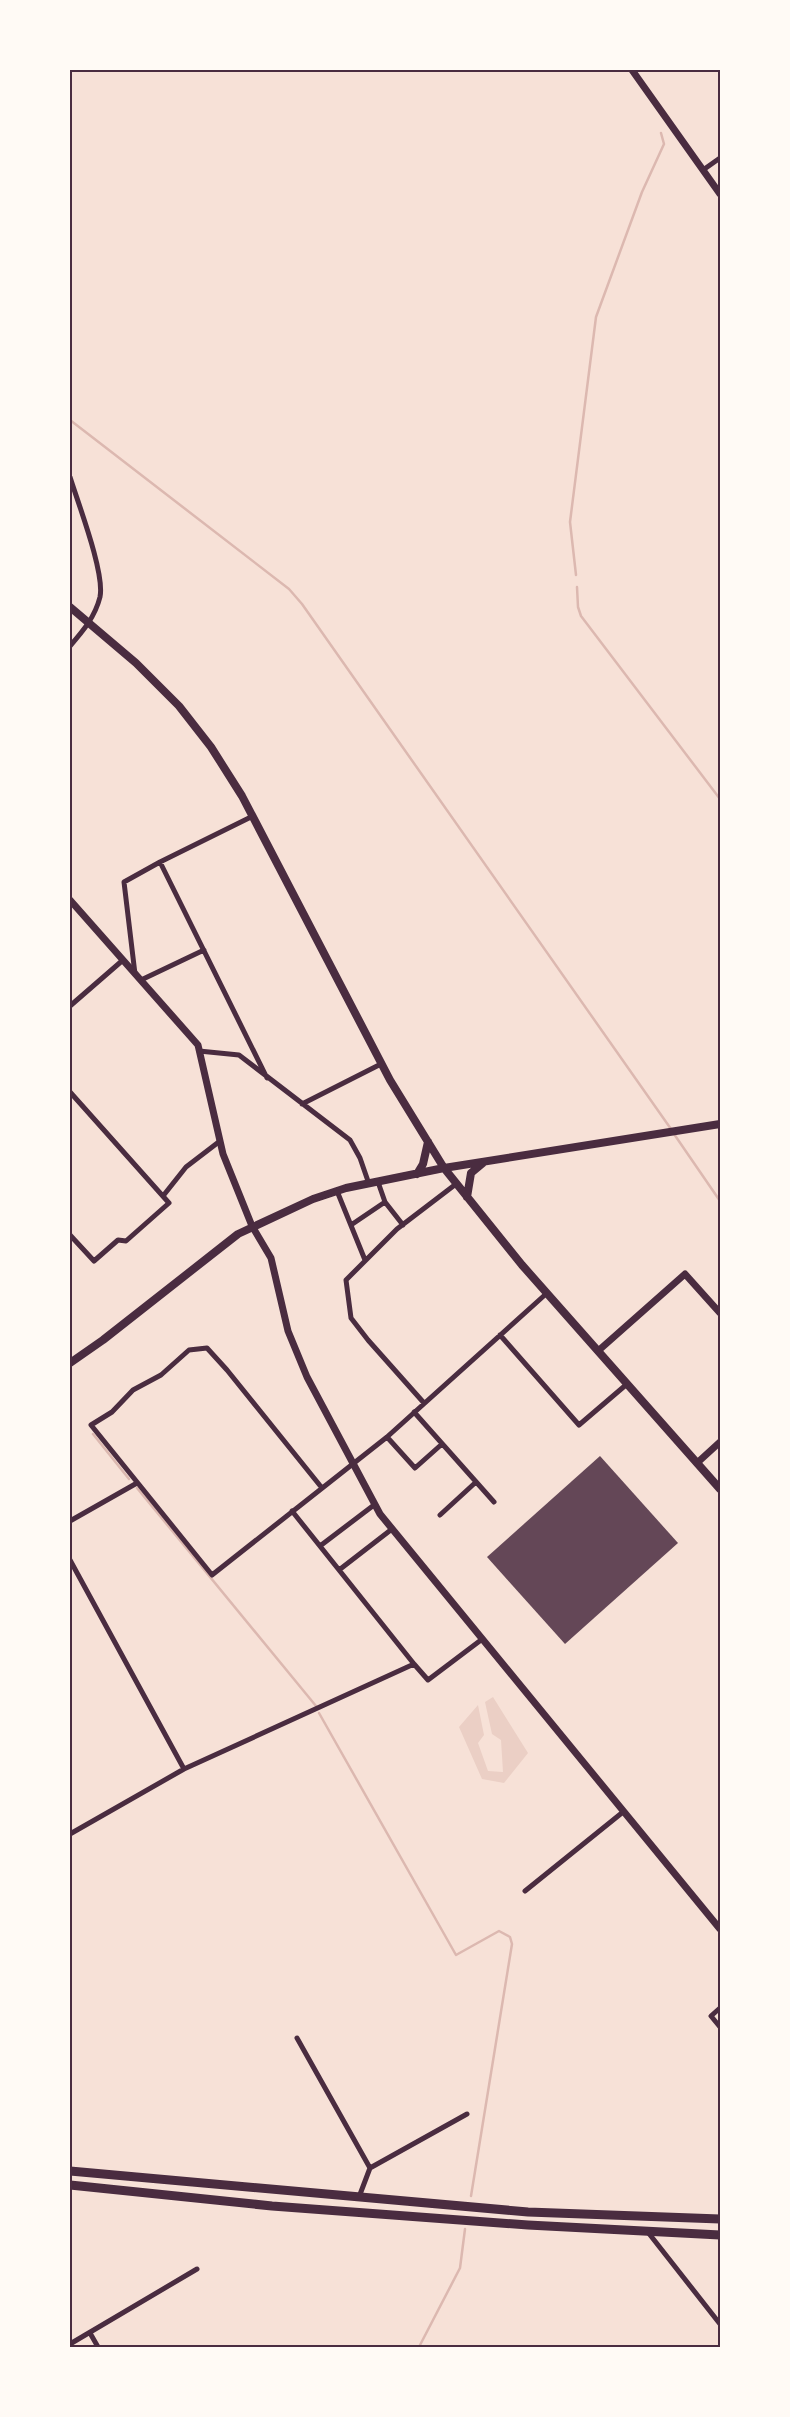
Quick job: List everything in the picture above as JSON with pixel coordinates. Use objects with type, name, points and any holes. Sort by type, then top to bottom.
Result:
[{"type":"highway","points":[[70,2171],[528,2212],[720,2218]]},
{"type":"highway","points":[[70,2185],[272,2206],[720,2235]]},
{"type":"main road","points":[[70,607],[136,663],[179,706],[211,747],[253,816],[382,1064],[444,1168],[547,1293],[720,1489]]},
{"type":"main road","points":[[70,1363],[104,1340],[238,1234],[313,1199],[337,1191],[444,1168],[720,1124]]},
{"type":"main road","points":[[417,1174],[423,1164],[428,1142]]},
{"type":"main road","points":[[467,1197],[471,1173],[485,1162]]},
{"type":"street","points":[[632,70],[720,194]]},
{"type":"street","points":[[703,170],[720,158]]},
{"type":"street","points":[[70,477],[99,576],[100,595],[90,623],[70,646]]},
{"type":"street","points":[[135,974],[124,882],[253,816]]},
{"type":"street","points":[[160,862],[268,1078]]},
{"type":"street","points":[[70,900],[191,1036],[199,1051],[220,1141],[235,1187],[252,1226],[271,1258],[284,1320],[304,1370],[374,1504],[482,1640],[720,1929]]},
{"type":"street","points":[[141,980],[204,950]]},
{"type":"street","points":[[70,1006],[123,960]]},
{"type":"street","points":[[199,1051],[238,1056],[350,1140],[360,1158],[369,1184]]},
{"type":"street","points":[[302,1104],[382,1064]]},
{"type":"street","points":[[70,1092],[169,1203],[126,1241],[118,1240],[94,1261],[70,1235]]},
{"type":"street","points":[[163,1196],[186,1167],[220,1141]]},
{"type":"street","points":[[378,1182],[385,1202],[403,1225]]},
{"type":"street","points":[[424,1403],[351,1318],[346,1280],[403,1225],[456,1184]]},
{"type":"street","points":[[337,1191],[365,1260]]},
{"type":"street","points":[[351,1225],[385,1202]]},
{"type":"street","points":[[598,1351],[685,1274],[720,1313]]},
{"type":"street","points":[[322,1488],[207,1348],[189,1350],[161,1375],[133,1390],[112,1412],[91,1425],[212,1575],[387,1437],[547,1293]]},
{"type":"street","points":[[500,1334],[579,1425],[627,1384]]},
{"type":"street","points":[[414,1412],[494,1502]]},
{"type":"street","points":[[387,1437],[415,1468],[442,1444]]},
{"type":"street","points":[[697,1463],[720,1442]]},
{"type":"street","points":[[440,1515],[476,1482]]},
{"type":"street","points":[[70,1521],[137,1483]]},
{"type":"street","points":[[320,1546],[374,1504]]},
{"type":"street","points":[[292,1511],[428,1680],[482,1640]]},
{"type":"street","points":[[340,1570],[392,1529]]},
{"type":"street","points":[[70,1560],[184,1769]]},
{"type":"street","points":[[70,1834],[184,1769],[414,1664]]},
{"type":"street","points":[[524,1891],[624,1812]]},
{"type":"street","points":[[720,2008],[711,2016],[720,2027]]},
{"type":"street","points":[[297,2038],[370,2168]]},
{"type":"street","points":[[360,2197],[370,2168],[467,2114]]},
{"type":"street","points":[[646,2231],[720,2324]]},
{"type":"street","points":[[70,2344],[197,2270]]},
{"type":"street","points":[[90,2333],[98,2347]]},
{"type":"shaded area","points":[[493,1697],[528,1753],[504,1783],[482,1779],[459,1727],[478,1705],[484,1735],[478,1743],[488,1771],[503,1772],[501,1740],[492,1734],[485,1702]]},
{"type":"building","points":[[600,1456],[678,1543],[565,1644],[487,1557]]},
{"type":"waterway","points":[[576,575],[570,522],[596,317],[642,192],[664,144],[661,133]]},
{"type":"waterway","points":[[70,420],[289,589],[302,604],[671,1129]]},
{"type":"waterway","points":[[577,587],[578,607],[581,616],[720,799]]},
{"type":"waterway","points":[[674,1134],[720,1201]]},
{"type":"waterway","points":[[93,1434],[129,1479]]},
{"type":"waterway","points":[[137,1488],[316,1706]]},
{"type":"waterway","points":[[319,1713],[456,1955],[499,1931],[510,1937],[512,1944],[471,2196]]},
{"type":"waterway","points":[[419,2347],[460,2268],[465,2229]]}]
